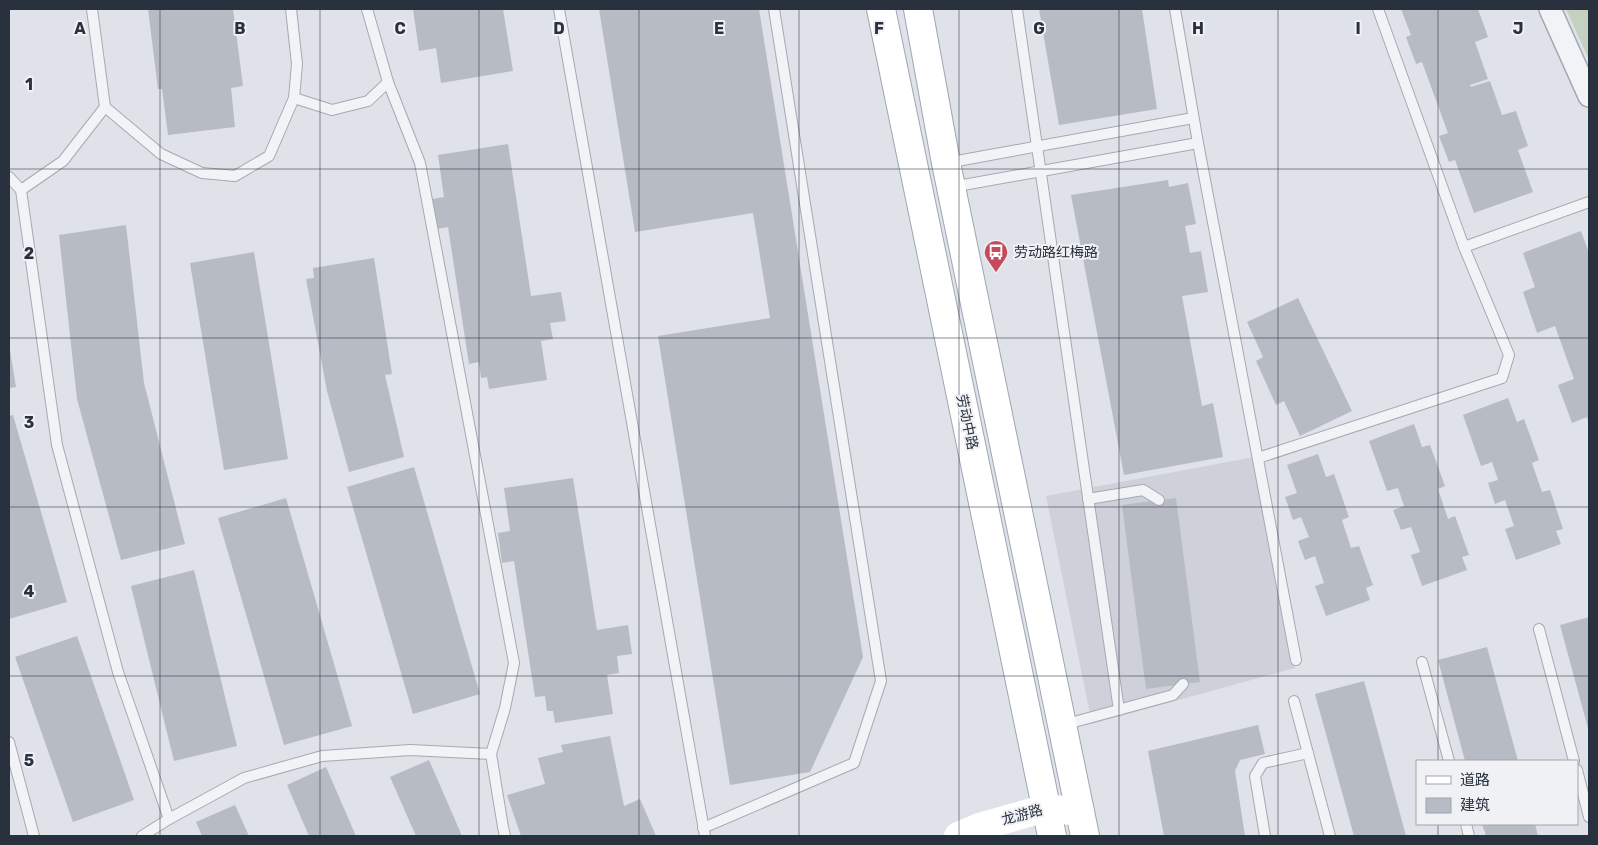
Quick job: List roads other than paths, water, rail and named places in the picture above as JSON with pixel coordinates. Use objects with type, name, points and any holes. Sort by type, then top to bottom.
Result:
[{"type":"main road","name":"劳动中路","points":[[882,9],[1051,836]]},
{"type":"main road","points":[[918,9],[949,175],[1082,824]]},
{"type":"main road","name":"龙游路","points":[[958,836],[1046,808],[1082,824]]},
{"type":"main road","name":"龙游路","points":[[1051,836],[1082,824]]},
{"type":"street","points":[[1550,9],[1589,96]]},
{"type":"lane","points":[[92,9],[106,107],[161,154],[202,173],[235,176],[269,156],[294,98],[298,64],[292,9]]},
{"type":"lane","points":[[367,9],[388,82],[420,162],[514,663],[506,708],[492,754],[502,827],[505,836]]},
{"type":"lane","points":[[559,9],[704,832],[854,763],[881,681],[774,9]]},
{"type":"lane","points":[[1017,9],[1119,710]]},
{"type":"lane","points":[[1176,9],[1198,143],[1296,660]]},
{"type":"lane","points":[[1258,458],[1502,378],[1508,356],[1464,247],[1378,9]]},
{"type":"lane","points":[[294,98],[332,110],[368,101],[388,82]]},
{"type":"lane","points":[[21,190],[63,161],[106,107]]},
{"type":"lane","points":[[949,175],[1037,147],[1194,118]]},
{"type":"lane","points":[[949,175],[1041,172],[1198,143]]},
{"type":"lane","points":[[9,177],[21,190],[57,445],[118,672],[169,819]]},
{"type":"lane","points":[[1464,247],[1589,202]]},
{"type":"lane","points":[[1088,498],[1143,490],[1159,500]]},
{"type":"lane","points":[[1539,629],[1574,760]]},
{"type":"lane","points":[[1422,662],[1449,760]]},
{"type":"lane","points":[[1062,726],[1173,695],[1183,684]]},
{"type":"lane","points":[[1294,701],[1330,836]]},
{"type":"lane","points":[[9,742],[34,836]]},
{"type":"lane","points":[[142,836],[244,778],[322,756],[410,750],[492,754]]},
{"type":"lane","points":[[1266,836],[1256,776],[1262,763],[1308,753]]},
{"type":"lane","points":[[1578,774],[1589,817]]},
{"type":"place","name":"劳动路红梅路","points":[[996,273]]}]
